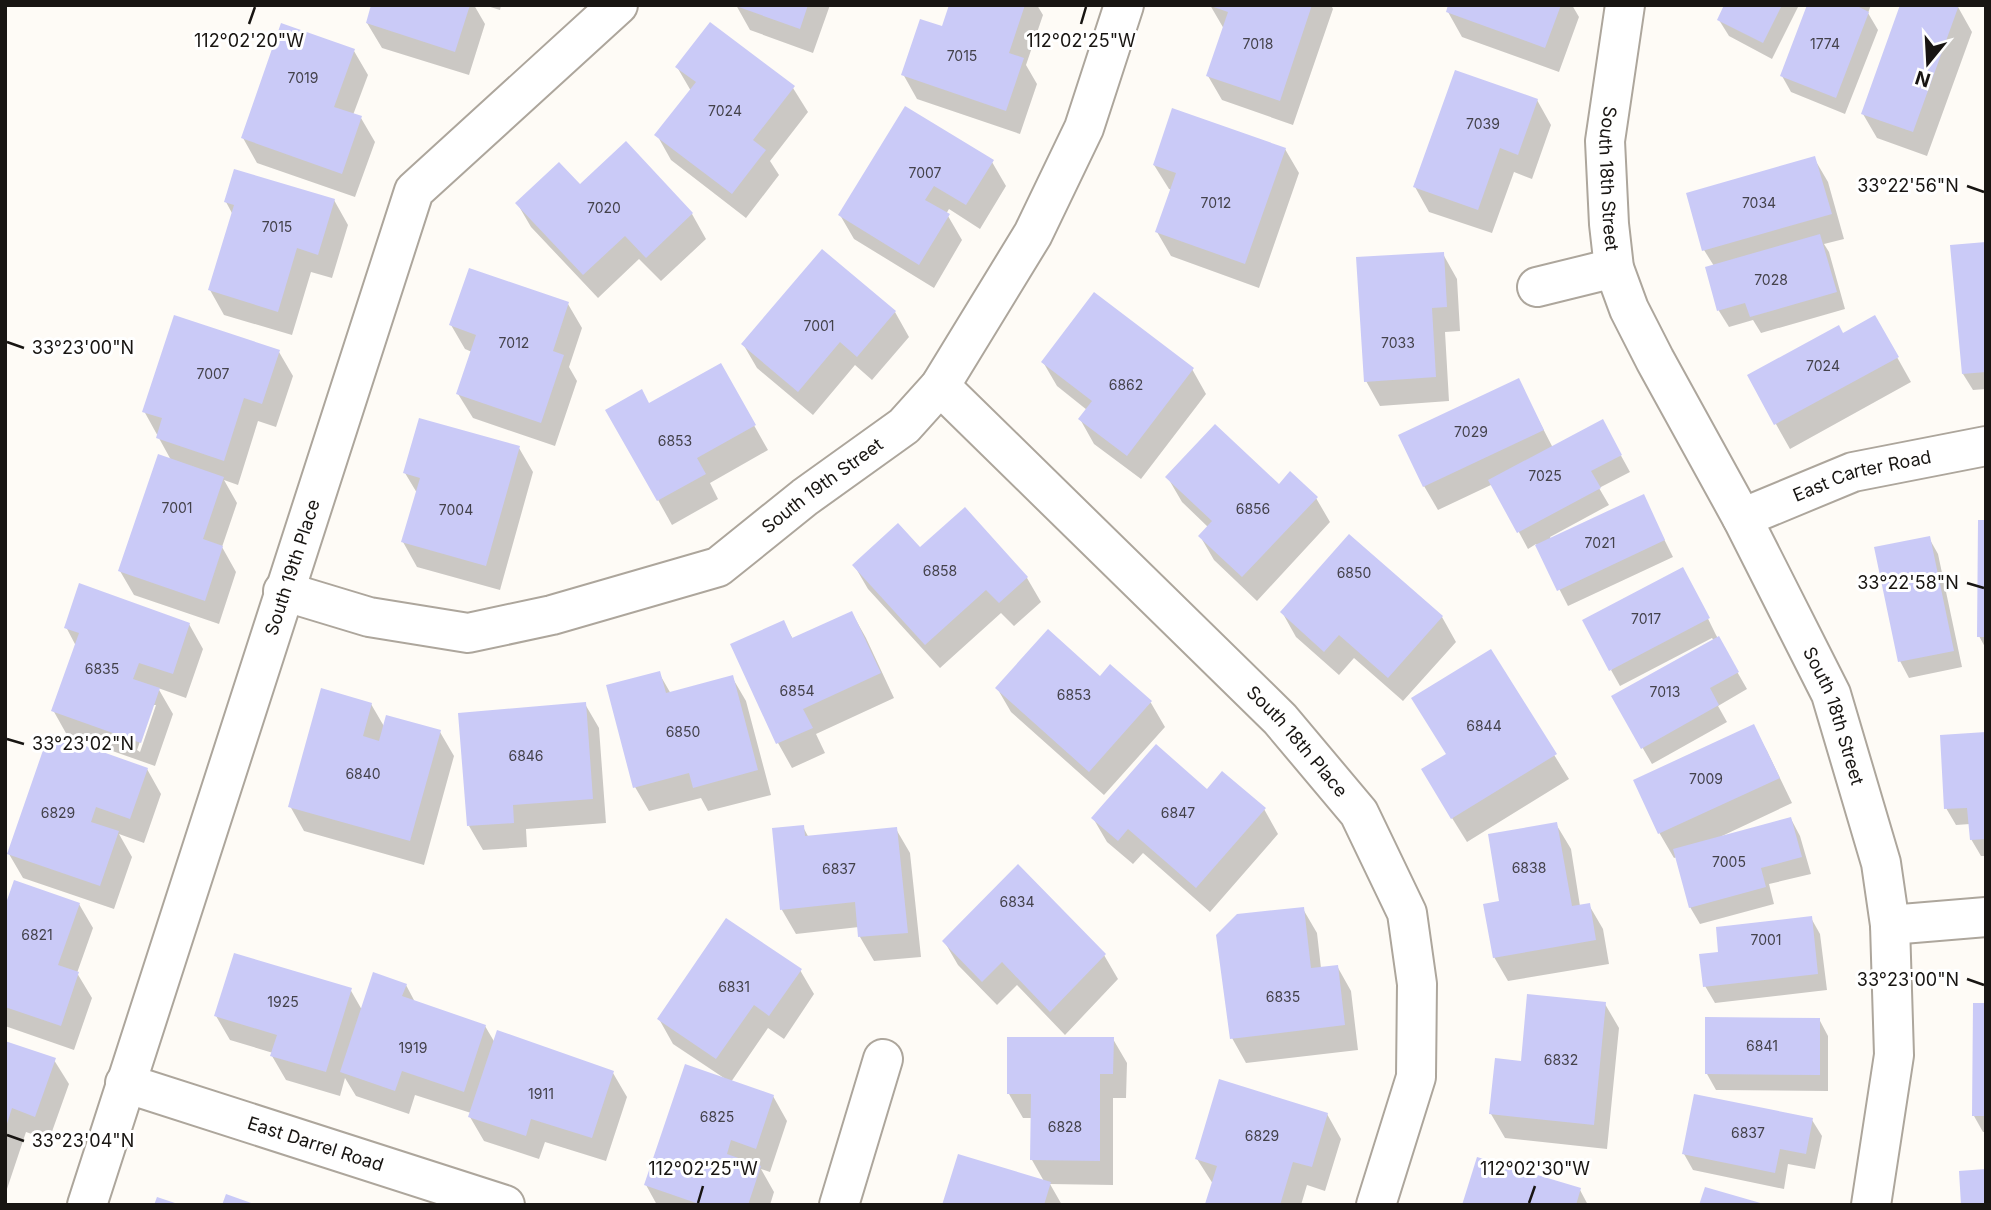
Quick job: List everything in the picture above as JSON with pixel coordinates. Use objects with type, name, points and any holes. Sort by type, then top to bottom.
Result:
[{"type":"street","name":"South 19th Place","points":[[87,1205],[414,191],[618,5]]},
{"type":"street","name":"South 19th Street","points":[[284,591],[369,617],[468,633],[552,615],[718,567],[805,497],[904,426],[940,386],[1033,234],[1084,128],[1124,5]]},
{"type":"street","name":"South 18th Street","points":[[1625,5],[1605,141],[1614,268],[1629,309],[1742,518],[1831,694],[1881,863],[1890,925],[1894,1055],[1871,1205]]},
{"type":"street","name":"South 18th Street","points":[[1537,287],[1614,268]]},
{"type":"street","name":"South 18th Place","points":[[940,386],[1280,719],[1359,813],[1406,913],[1417,984],[1416,1077],[1376,1205]]},
{"type":"street","name":"East Carter Road","points":[[1742,518],[1853,472],[1986,446]]},
{"type":"street","points":[[1890,925],[1986,917]]},
{"type":"street","points":[[839,1205],[883,1059]]},
{"type":"street","name":"East Darrel Road","points":[[125,1083],[505,1205]]},
{"type":"building","points":[[371,5],[470,5],[455,52],[366,23]]},
{"type":"building","points":[[733,5],[808,5],[800,29]]},
{"type":"building","points":[[949,5],[1025,5],[1009,53],[1024,58],[1006,111],[901,75],[920,19],[942,26]]},
{"type":"building","points":[[1208,5],[1312,5],[1280,101],[1206,76],[1228,12]]},
{"type":"building","points":[[1448,5],[1561,5],[1545,48],[1446,12]]},
{"type":"building","points":[[1724,5],[1782,5],[1763,43],[1717,20]]},
{"type":"building","points":[[1807,5],[1855,5],[1869,12],[1836,98],[1780,76]]},
{"type":"building","points":[[1900,5],[1959,5],[1913,132],[1861,114]]},
{"type":"building","points":[[710,22],[795,86],[753,140],[766,150],[732,194],[654,135],[696,82],[675,67]]},
{"type":"building","points":[[281,23],[355,49],[334,107],[362,116],[342,174],[241,138]]},
{"type":"building","points":[[1455,70],[1538,99],[1518,155],[1500,148],[1478,210],[1413,187]]},
{"type":"building","points":[[905,106],[994,160],[966,205],[934,186],[925,200],[950,214],[919,265],[838,215]]},
{"type":"building","points":[[1172,108],[1286,148],[1245,264],[1155,232],[1176,173],[1153,165]]},
{"type":"building","points":[[626,141],[693,213],[646,258],[625,236],[583,275],[515,203],[559,162],[580,184]]},
{"type":"building","points":[[1815,156],[1832,214],[1702,251],[1686,193]]},
{"type":"building","points":[[234,169],[335,199],[318,255],[297,248],[278,312],[208,290],[234,205],[224,202]]},
{"type":"building","points":[[1820,234],[1837,292],[1750,317],[1745,303],[1717,311],[1705,267]]},
{"type":"building","points":[[1986,242],[1986,372],[1962,374],[1950,245]]},
{"type":"building","points":[[822,249],[896,311],[857,357],[840,342],[798,392],[741,344]]},
{"type":"building","points":[[1444,252],[1447,307],[1432,308],[1436,377],[1364,382],[1356,257]]},
{"type":"building","points":[[469,268],[569,302],[553,351],[564,355],[541,423],[456,394],[476,335],[449,325]]},
{"type":"building","points":[[1094,292],[1194,368],[1127,456],[1078,419],[1092,401],[1041,362]]},
{"type":"building","points":[[174,315],[280,350],[262,404],[244,398],[224,461],[156,438],[162,418],[142,412]]},
{"type":"building","points":[[1875,315],[1899,357],[1774,425],[1747,375],[1839,325],[1843,333]]},
{"type":"building","points":[[721,363],[756,425],[697,458],[706,474],[657,501],[605,410],[642,389],[649,403]]},
{"type":"building","points":[[1519,378],[1544,430],[1423,487],[1398,435]]},
{"type":"building","points":[[419,418],[520,446],[486,566],[401,542],[420,478],[403,473]]},
{"type":"building","points":[[1603,419],[1622,455],[1591,471],[1601,488],[1517,533],[1488,480]]},
{"type":"building","points":[[1215,424],[1279,484],[1290,471],[1318,497],[1242,577],[1198,536],[1212,521],[1165,477]]},
{"type":"building","points":[[158,454],[224,477],[203,539],[223,546],[205,601],[118,571]]},
{"type":"building","points":[[1644,494],[1665,540],[1557,591],[1535,545]]},
{"type":"building","points":[[965,507],[1028,577],[999,603],[986,590],[925,645],[852,565],[898,523],[920,547]]},
{"type":"building","points":[[1978,520],[1986,520],[1986,637],[1977,637]]},
{"type":"building","points":[[1349,534],[1443,616],[1388,678],[1339,635],[1324,652],[1280,612]]},
{"type":"building","points":[[1930,536],[1954,651],[1898,662],[1874,547]]},
{"type":"building","points":[[1683,567],[1710,618],[1609,671],[1582,620]]},
{"type":"building","points":[[79,583],[190,623],[173,674],[139,663],[133,679],[160,688],[141,743],[51,711],[79,633],[64,628]]},
{"type":"building","points":[[852,611],[881,673],[803,709],[813,728],[776,744],[730,644],[784,620],[792,638]]},
{"type":"building","points":[[1048,629],[1100,676],[1110,664],[1152,701],[1089,772],[995,688]]},
{"type":"building","points":[[1719,636],[1739,672],[1710,688],[1719,705],[1641,749],[1611,696]]},
{"type":"building","points":[[1491,649],[1557,754],[1451,819],[1421,769],[1446,754],[1411,698]]},
{"type":"building","points":[[660,671],[666,693],[733,675],[758,770],[693,788],[689,773],[633,788],[606,685]]},
{"type":"building","points":[[321,688],[372,703],[363,736],[379,741],[386,715],[441,730],[410,841],[288,807]]},
{"type":"building","points":[[586,702],[593,799],[513,805],[514,823],[467,826],[458,713]]},
{"type":"building","points":[[1754,724],[1780,778],[1658,834],[1633,780]]},
{"type":"building","points":[[1986,732],[1986,839],[1970,840],[1967,808],[1944,809],[1940,735]]},
{"type":"building","points":[[49,733],[148,768],[130,819],[96,807],[91,822],[119,831],[100,886],[7,854]]},
{"type":"building","points":[[1156,744],[1207,789],[1222,771],[1266,808],[1196,888],[1128,829],[1118,841],[1091,818]]},
{"type":"building","points":[[1791,817],[1802,857],[1761,868],[1766,887],[1689,908],[1673,849]]},
{"type":"building","points":[[1557,822],[1572,906],[1590,903],[1596,940],[1493,958],[1483,904],[1499,901],[1488,834]]},
{"type":"building","points":[[804,825],[805,836],[897,827],[908,933],[858,937],[855,902],[780,910],[772,828]]},
{"type":"building","points":[[1018,864],[1106,954],[1050,1012],[1002,962],[982,982],[942,941]]},
{"type":"building","points":[[14,880],[80,903],[58,965],[79,972],[61,1026],[5,1007],[5,906]]},
{"type":"building","points":[[1304,907],[1311,968],[1338,965],[1345,1025],[1230,1039],[1216,935],[1237,914]]},
{"type":"building","points":[[1812,916],[1818,974],[1703,987],[1699,954],[1718,952],[1716,927]]},
{"type":"building","points":[[726,918],[802,969],[769,1016],[754,1005],[716,1059],[657,1019]]},
{"type":"building","points":[[234,953],[352,988],[326,1072],[270,1056],[277,1035],[214,1016]]},
{"type":"building","points":[[373,972],[407,984],[402,996],[486,1025],[464,1092],[402,1071],[395,1091],[340,1072]]},
{"type":"building","points":[[1527,994],[1606,1002],[1594,1125],[1489,1114],[1495,1058],[1521,1061]]},
{"type":"building","points":[[1973,1003],[1986,1003],[1986,1116],[1972,1116]]},
{"type":"building","points":[[1705,1017],[1820,1018],[1820,1075],[1705,1074]]},
{"type":"building","points":[[497,1030],[614,1071],[592,1138],[531,1119],[526,1136],[468,1117]]},
{"type":"building","points":[[1007,1037],[1114,1037],[1113,1074],[1100,1074],[1100,1161],[1030,1160],[1031,1094],[1007,1094]]},
{"type":"building","points":[[5,1041],[56,1058],[35,1117],[12,1108],[6,1127]]},
{"type":"building","points":[[685,1064],[774,1095],[756,1149],[731,1140],[727,1154],[761,1166],[748,1205],[702,1205],[644,1185]]},
{"type":"building","points":[[1219,1079],[1328,1113],[1312,1167],[1293,1162],[1280,1205],[1205,1204],[1217,1166],[1195,1159]]},
{"type":"building","points":[[1694,1094],[1813,1118],[1806,1154],[1780,1149],[1775,1173],[1682,1154]]},
{"type":"building","points":[[958,1154],[1051,1182],[1044,1205],[942,1205]]},
{"type":"building","points":[[1477,1157],[1581,1188],[1576,1205],[1462,1205]]},
{"type":"building","points":[[1986,1169],[1986,1205],[1961,1205],[1959,1171]]},
{"type":"building","points":[[1705,1187],[1764,1204],[1699,1205]]},
{"type":"building","points":[[226,1194],[254,1204],[254,1205],[222,1205]]},
{"type":"building","points":[[157,1197],[178,1204],[178,1205],[154,1205]]}]
